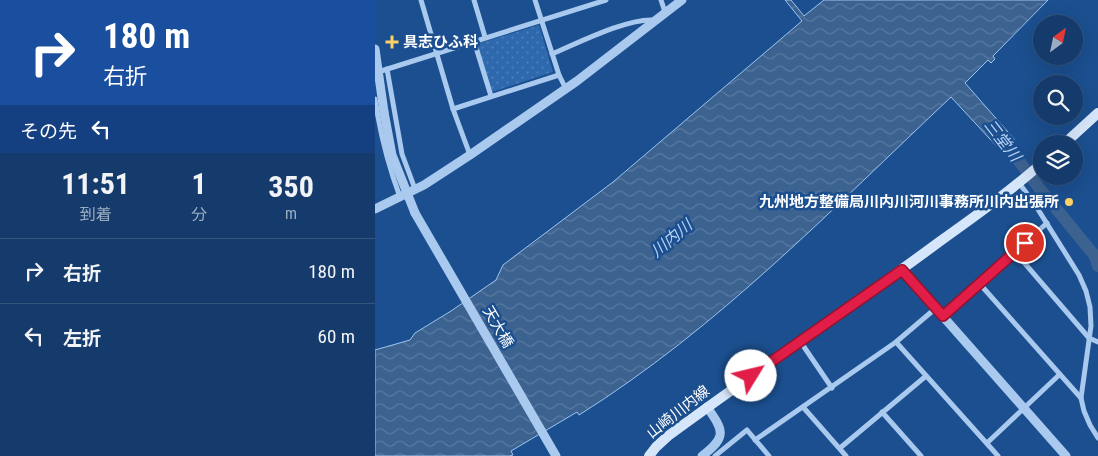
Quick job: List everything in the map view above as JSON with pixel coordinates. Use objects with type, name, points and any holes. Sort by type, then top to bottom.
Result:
[{"type":"main road","points":[[1075,135],[1097,117]]},
{"type":"main road","name":"山崎川内線","points":[[649,456],[661,442],[707,407],[902,270],[1033,171]]},
{"type":"street","points":[[421,0],[453,109],[470,155]]},
{"type":"street","points":[[474,0],[485,37]]},
{"type":"street","points":[[535,0],[552,54],[566,89]]},
{"type":"street","points":[[415,189],[402,154],[380,72],[606,0]]},
{"type":"street","points":[[661,0],[665,12]]},
{"type":"street","points":[[377,207],[424,185],[470,155],[566,89],[682,0]]},
{"type":"street","points":[[552,54],[615,28],[644,19],[654,20]]},
{"type":"street","points":[[473,41],[491,96]]},
{"type":"street","name":"天大橋","points":[[375,48],[392,155],[415,213],[556,456]]},
{"type":"street","points":[[453,109],[559,74]]},
{"type":"street","points":[[375,100],[379,129],[388,165],[400,197]]},
{"type":"street","points":[[1019,183],[1047,223],[1079,275],[1086,291],[1094,340],[1081,398]]},
{"type":"street","points":[[943,316],[1047,223]]},
{"type":"street","points":[[1015,252],[1094,340]]},
{"type":"street","points":[[902,270],[1066,456]]},
{"type":"street","points":[[979,283],[1081,398],[1087,418],[1098,438]]},
{"type":"street","points":[[755,440],[896,342],[936,308]]},
{"type":"street","points":[[800,340],[832,388]]},
{"type":"street","points":[[896,342],[998,456]]},
{"type":"street","points":[[987,443],[1059,375]]},
{"type":"street","points":[[840,448],[926,376]]},
{"type":"street","points":[[707,407],[722,431],[714,452]]},
{"type":"street","points":[[803,407],[846,456]]},
{"type":"street","points":[[882,412],[921,456]]},
{"type":"street","points":[[703,456],[714,452],[747,430],[769,456]]},
{"type":"shaded area","points":[[539,25],[553,72],[492,92],[477,44]]},
{"type":"water","name":"川内川","points":[[785,0],[791,0],[804,16],[824,0],[1048,0],[993,56],[995,59],[991,63],[988,60],[965,83],[1015,140],[1001,151],[951,97],[773,265],[727,305],[630,381],[579,415],[577,412],[511,451],[513,455],[510,456],[375,456],[375,350],[410,340],[415,333],[496,280],[503,265],[613,182],[802,21]]},
{"type":"waterway","name":"三堂川","points":[[998,133],[1040,189],[1095,256],[1098,266]]},
{"type":"place","name":"具志ひふ科","points":[[392,42]]},
{"type":"place","name":"九州地方整備局川内川河川事務所川内出張所","points":[[1069,202]]},
{"type":"route","points":[[751,376],[902,270],[943,316],[1025,243]]}]
